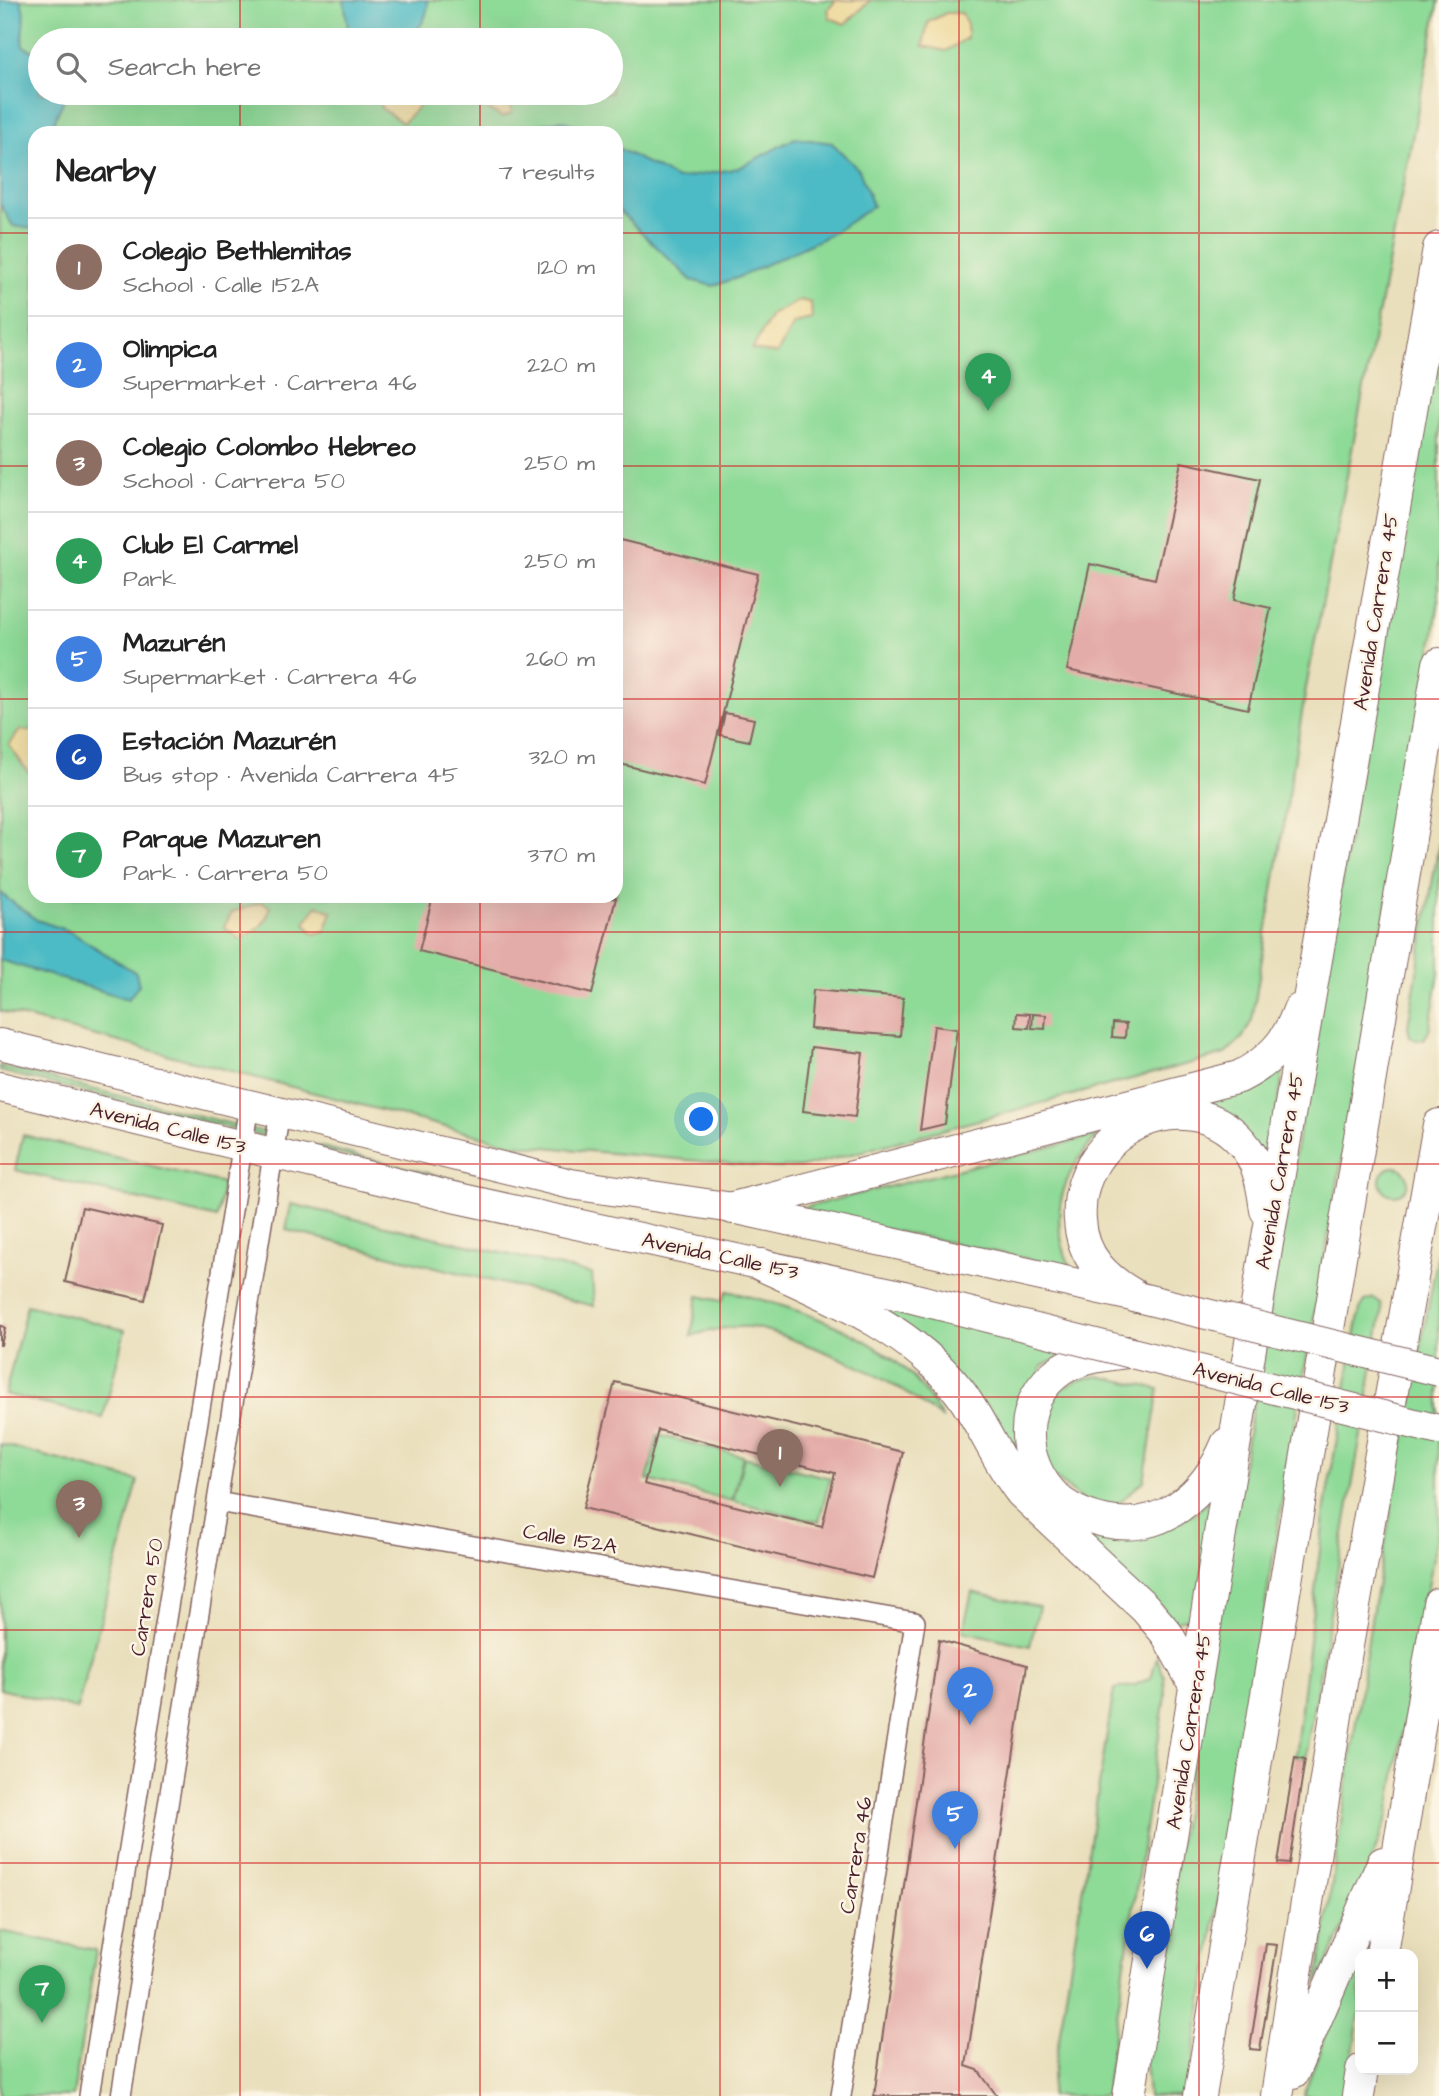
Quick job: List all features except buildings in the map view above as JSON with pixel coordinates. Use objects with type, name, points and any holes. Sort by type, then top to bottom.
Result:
[{"type":"highway","name":"Avenida Carrera 45","points":[[1129,2096],[1267,1243],[1439,248]]},
{"type":"highway","points":[[1200,2096],[1439,664]]},
{"type":"highway","points":[[733,1208],[1239,1077],[1262,1065],[1280,1047],[1296,1020],[1317,959]]},
{"type":"highway","points":[[1138,1297],[1104,1276],[1085,1247],[1080,1227],[1082,1188],[1099,1152],[1129,1127],[1167,1115],[1188,1116],[1225,1129],[1241,1141],[1254,1161],[1263,1184],[1267,1243]]},
{"type":"highway","points":[[1277,2096],[1345,1657],[1439,1125]]},
{"type":"highway","points":[[762,1265],[871,1318],[899,1335],[939,1368],[979,1420],[1005,1471],[1021,1492],[1145,1608],[1167,1634],[1196,1687]]},
{"type":"highway","points":[[1128,1352],[1081,1360],[1062,1369],[1045,1383],[1027,1419],[1027,1438],[1038,1476],[1058,1500],[1087,1517],[1128,1524],[1144,1522],[1165,1516],[1189,1501],[1219,1463],[1242,1403]]},
{"type":"highway","points":[[1383,1949],[1401,1821],[1439,1604]]},
{"type":"highway","points":[[1418,1729],[1439,1694]]},
{"type":"highway","points":[[1283,2096],[1401,1821]]},
{"type":"highway","points":[[1139,2034],[1143,2096]]},
{"type":"highway","points":[[1358,2096],[1361,2075]]},
{"type":"main road","name":"Avenida Calle 153","points":[[0,1044],[571,1184],[733,1208],[911,1245],[1138,1297],[1439,1371]]},
{"type":"main road","name":"Avenida Calle 153","points":[[0,1087],[242,1146],[762,1265],[901,1288],[1128,1352],[1439,1430]]},
{"type":"main road","name":"Avenida Calle 153","points":[[571,1184],[641,1228],[1439,1413]]},
{"type":"street","name":"Carrera 50","points":[[89,2096],[249,1105]]},
{"type":"street","points":[[121,2096],[280,1112]]},
{"type":"street","name":"Calle 152A","points":[[217,1502],[915,1622]]},
{"type":"street","name":"Carrera 46","points":[[841,2096],[915,1622]]},
{"type":"green space","points":[[0,0],[1439,0],[1306,688],[1252,1020],[1243,1037],[1225,1054],[803,1167],[776,1168],[511,1144],[0,1011]]},
{"type":"green space","points":[[1439,303],[1439,600],[1428,672],[1289,1458],[1187,2096],[1148,2096],[1144,2050]]},
{"type":"green space","points":[[1439,843],[1439,973],[1429,1031],[1424,1039],[1416,1040],[1410,1036],[1408,1026]]},
{"type":"green space","points":[[1285,1059],[1268,1166],[1192,1109],[1250,1087]]},
{"type":"green space","points":[[0,1066],[272,1134],[271,1138],[0,1071]]},
{"type":"green space","points":[[23,1135],[223,1183],[217,1218],[15,1170]]},
{"type":"green space","points":[[1098,1135],[1075,1165],[1062,1197],[1060,1231],[1071,1268],[794,1210]]},
{"type":"green space","points":[[306,1143],[496,1190],[495,1193],[306,1146]]},
{"type":"green space","points":[[1394,1167],[1404,1171],[1408,1181],[1404,1191],[1394,1195],[1384,1191],[1380,1181],[1384,1171]]},
{"type":"green space","points":[[291,1204],[592,1274],[594,1306],[286,1230]]},
{"type":"green space","points":[[1439,1248],[1439,1524],[1388,1816],[1356,1901],[1317,1984],[1371,1620]]},
{"type":"green space","points":[[727,1291],[806,1314],[859,1337],[904,1369],[925,1392],[943,1419],[908,1394],[873,1374],[837,1356],[773,1332],[734,1327],[691,1336],[698,1296],[722,1301]]},
{"type":"green space","points":[[1374,1298],[1381,1304],[1382,1313],[1305,1759],[1295,1757],[1326,1500],[1360,1309],[1365,1301]]},
{"type":"green space","points":[[869,1300],[1075,1350],[1042,1366],[1024,1477]]},
{"type":"green space","points":[[27,1305],[125,1330],[103,1418],[5,1394]]},
{"type":"green space","points":[[1098,1376],[1159,1389],[1144,1481],[1109,1511],[1091,1507],[1047,1471],[1045,1453],[1045,1421],[1047,1408],[1053,1397],[1063,1388],[1078,1381]]},
{"type":"green space","points":[[658,1435],[743,1456],[732,1501],[647,1480]]},
{"type":"green space","points":[[0,1444],[138,1481],[77,1709],[0,1689]]},
{"type":"green space","points":[[744,1457],[830,1478],[819,1522],[733,1501]]},
{"type":"green space","points":[[1215,1497],[1196,1616],[1171,1623],[1058,1518],[1124,1533],[1157,1532],[1193,1514]]},
{"type":"green space","points":[[972,1592],[1039,1607],[1030,1646],[963,1631]]},
{"type":"green space","points":[[1157,1657],[1164,1676],[1165,1696],[1105,2096],[1050,2096],[1114,1689],[1135,1685],[1151,1678]]},
{"type":"green space","points":[[1377,1894],[1369,1949],[1357,1949]]},
{"type":"green space","points":[[0,1931],[96,1950],[73,2096],[0,2096]]},
{"type":"green space","points":[[1355,1954],[1355,2040],[1345,2096],[1303,2096]]},
{"type":"sand","points":[[836,0],[871,0],[845,24],[830,18],[828,10]]},
{"type":"sand","points":[[946,13],[962,13],[967,25],[967,38],[946,51],[923,46],[928,22]]},
{"type":"sand","points":[[380,105],[420,105],[403,123]]},
{"type":"sand","points":[[480,105],[511,105],[512,113],[502,117]]},
{"type":"sand","points":[[800,300],[811,303],[812,319],[794,323],[777,354],[752,350],[771,315]]},
{"type":"sand","points":[[20,730],[28,731],[28,772],[9,745]]},
{"type":"sand","points":[[259,903],[270,907],[263,923],[240,939],[224,927],[232,912]]},
{"type":"sand","points":[[317,905],[332,912],[325,931],[314,934],[305,923]]},
{"type":"water","points":[[0,0],[21,0],[24,14],[23,46],[28,48],[28,105],[62,105],[53,126],[28,126],[28,228],[13,226],[0,204]]},
{"type":"water","points":[[344,0],[428,0],[426,15],[419,28],[348,28]]},
{"type":"water","points":[[563,120],[575,126],[534,126]]},
{"type":"water","points":[[795,138],[832,143],[859,170],[873,206],[830,235],[737,278],[713,286],[691,280],[623,215],[623,151],[677,179],[739,168]]},
{"type":"water","points":[[0,893],[37,920],[69,931],[136,973],[139,985],[128,999],[0,960]]},
{"type":"place","name":"Club El Carmel","points":[[988,411]]},
{"type":"place","name":"Colegio Bethlemitas","points":[[780,1487]]},
{"type":"place","name":"Colegio Colombo Hebreo","points":[[79,1538]]},
{"type":"place","name":"Olimpica","points":[[970,1725]]},
{"type":"place","name":"Mazurén","points":[[955,1849]]},
{"type":"place","name":"Estación Mazurén","points":[[1147,1969]]},
{"type":"place","name":"Parque Mazuren","points":[[42,2023]]}]
